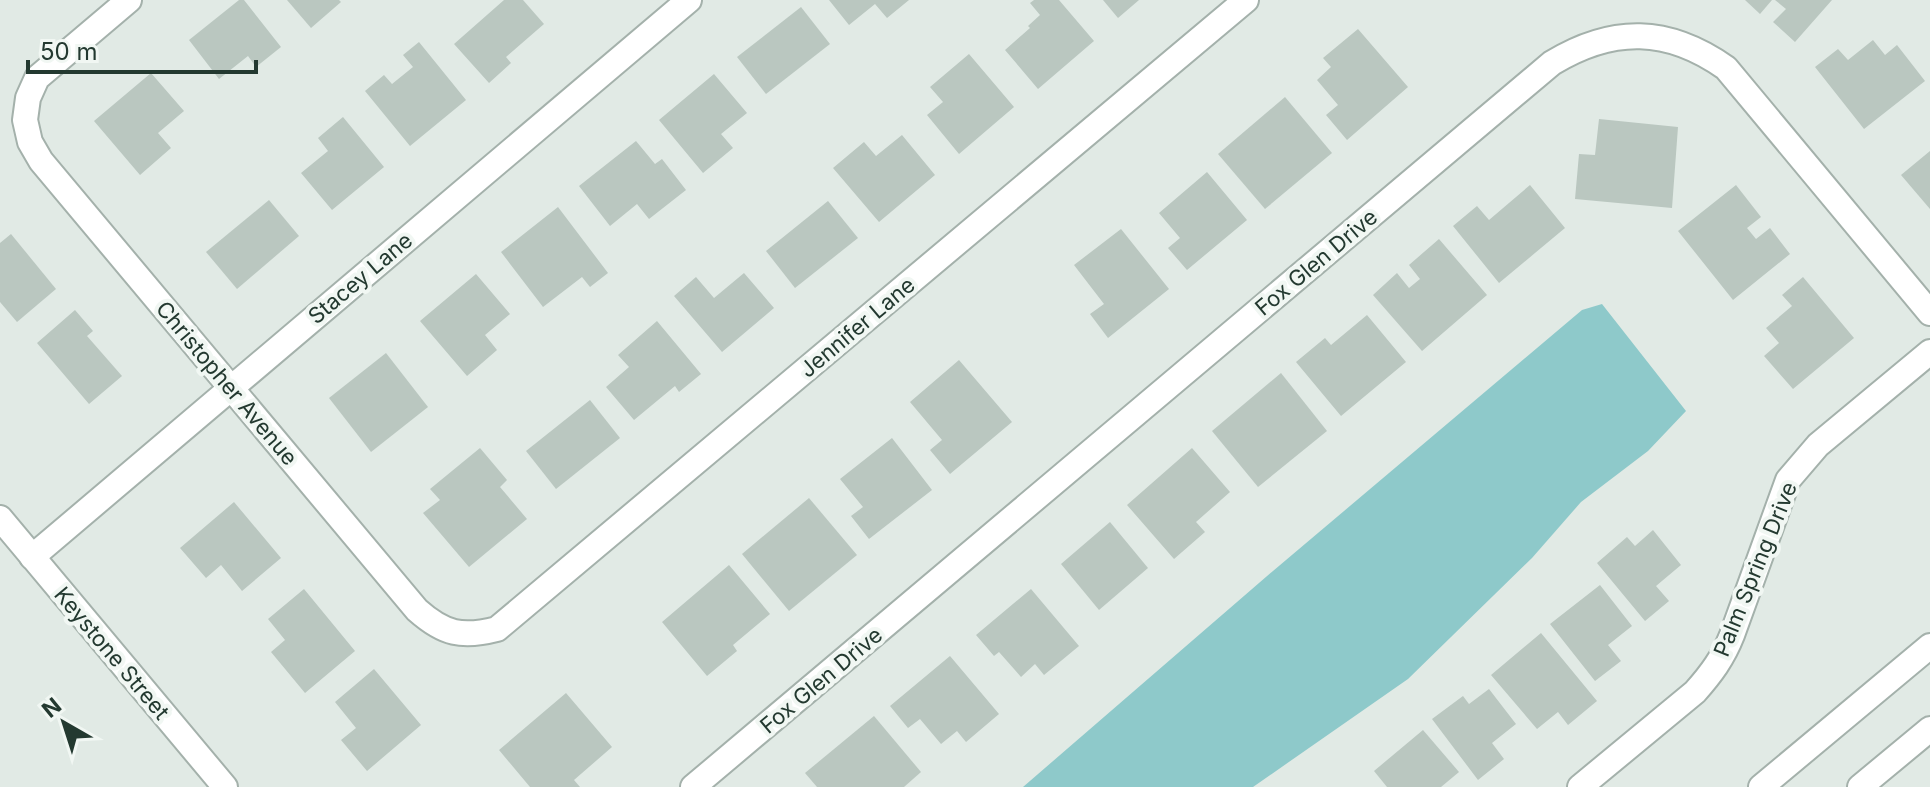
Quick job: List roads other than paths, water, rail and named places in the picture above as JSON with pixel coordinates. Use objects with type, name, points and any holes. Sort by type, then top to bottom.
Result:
[{"type":"street","name":"Christopher Avenue","points":[[129,0],[37,78],[25,120],[30,142],[41,161],[417,610],[433,624],[461,634]]},
{"type":"street","name":"Stacey Lane","points":[[32,557],[689,0]]},
{"type":"street","name":"Jennifer Lane","points":[[461,634],[476,635],[497,629],[1246,0]]},
{"type":"street","name":"Fox Glen Drive","points":[[693,787],[1552,63],[1594,42],[1628,36],[1663,38],[1686,44],[1726,68],[1930,313]]},
{"type":"street","name":"Palm Spring Drive","points":[[1580,787],[1695,692],[1710,675],[1732,635],[1788,480],[1818,445],[1930,352]]},
{"type":"street","name":"Keystone Street","points":[[0,518],[225,787]]},
{"type":"street","points":[[1761,787],[1930,646]]},
{"type":"street","points":[[1860,787],[1930,729]]},
{"type":"water","points":[[1602,304],[1686,411],[1648,451],[1581,502],[1532,558],[1408,679],[1253,787],[1023,787],[1582,310]]}]
